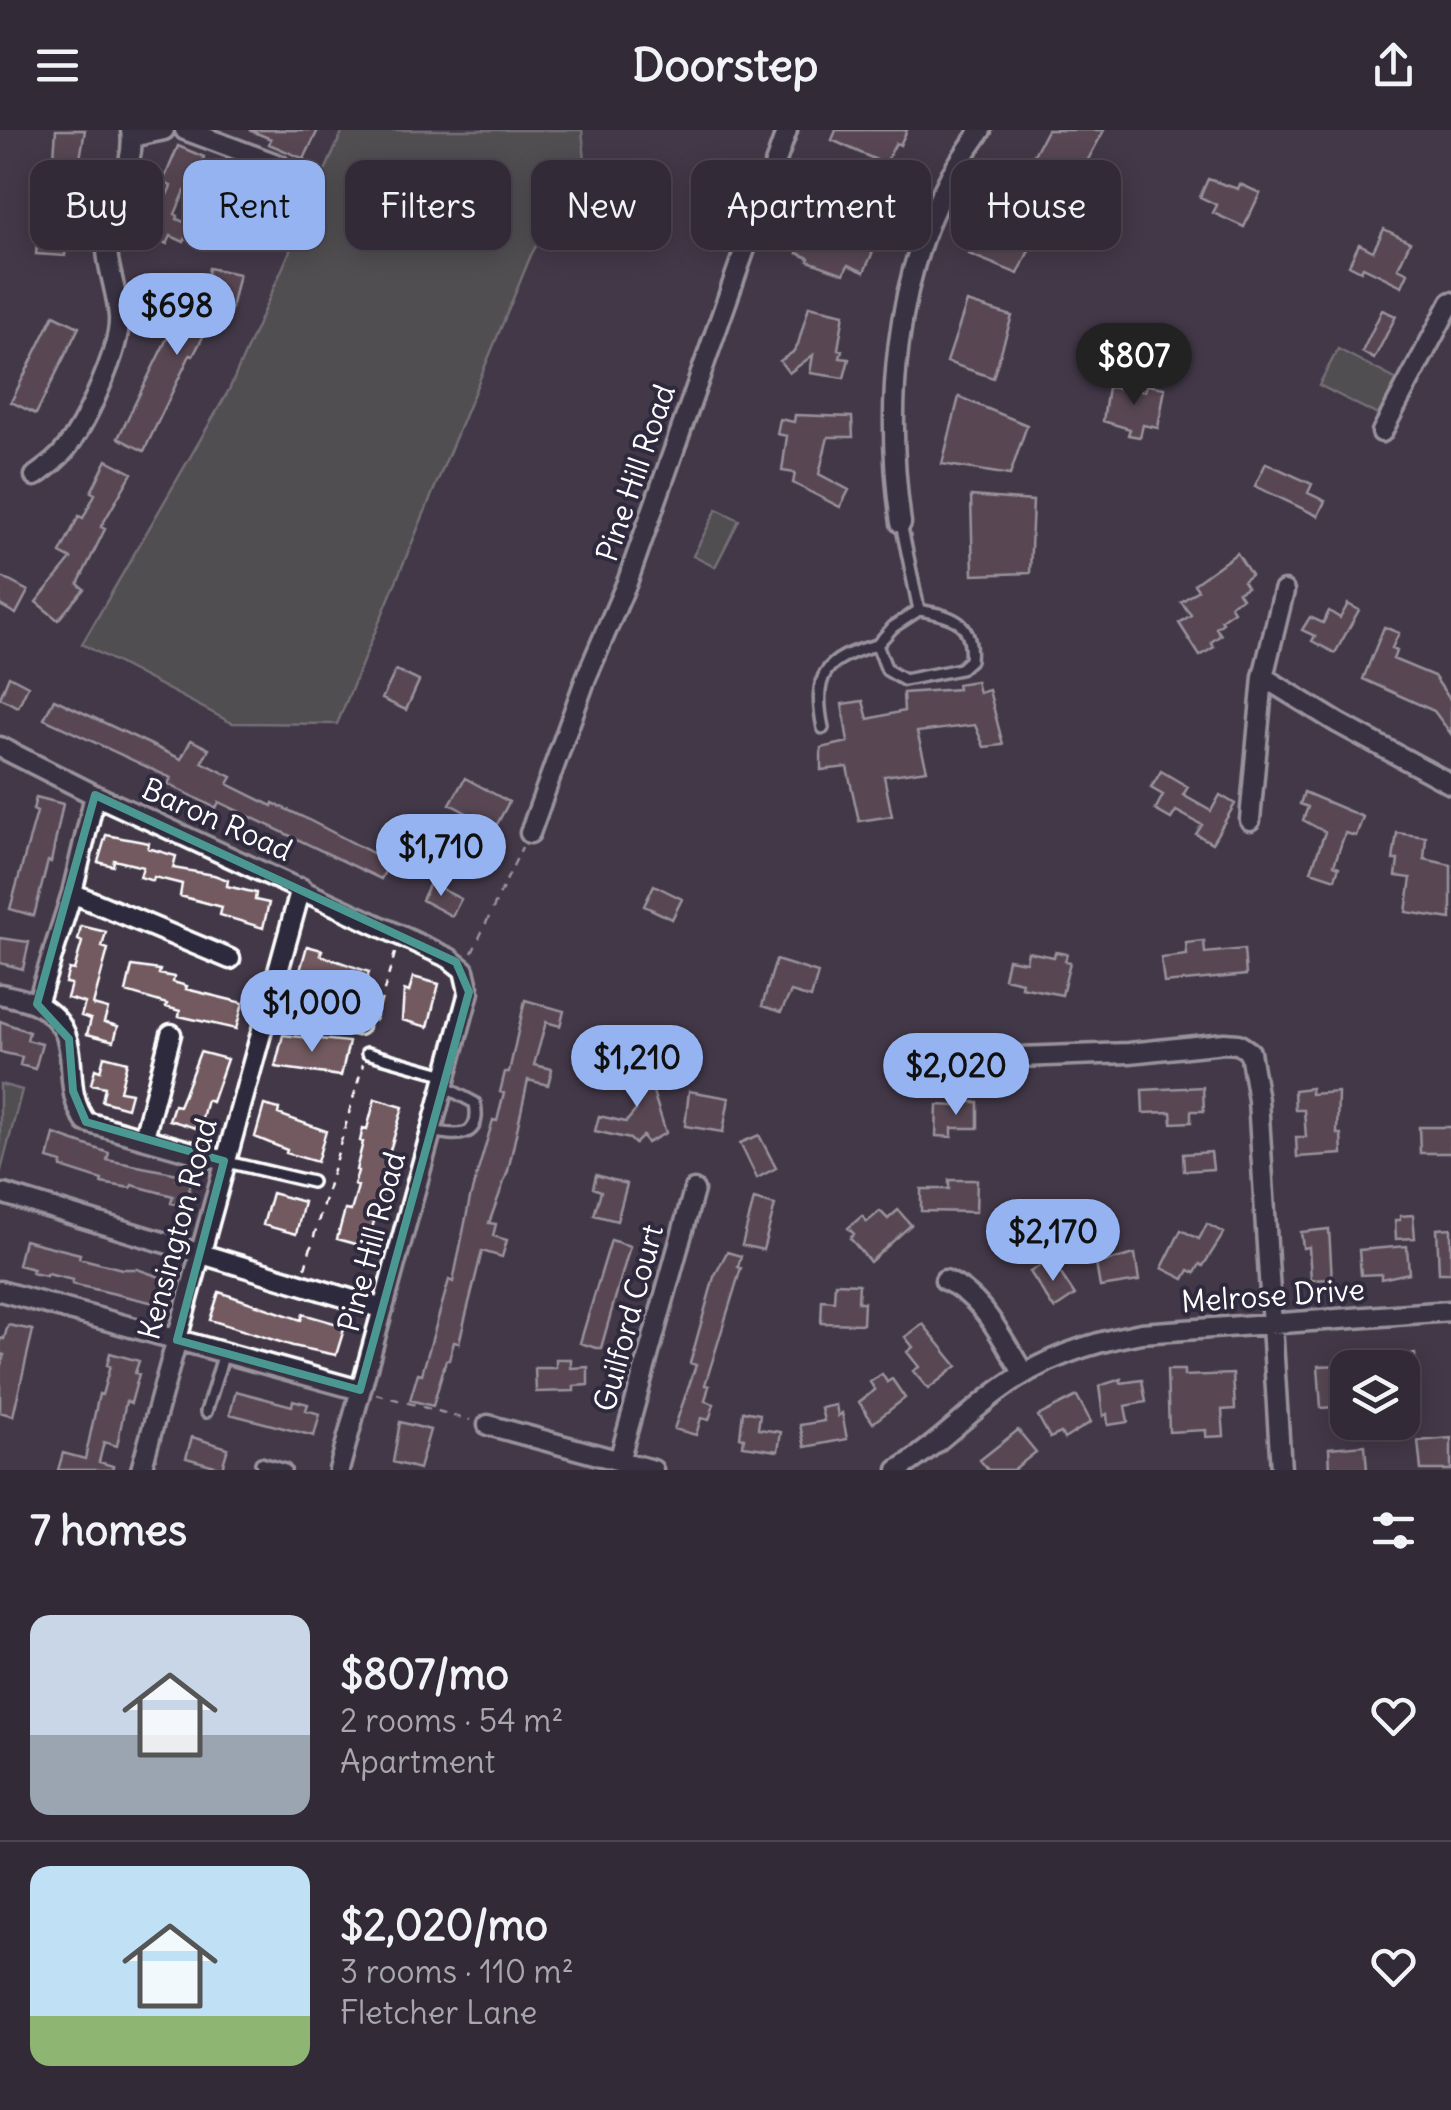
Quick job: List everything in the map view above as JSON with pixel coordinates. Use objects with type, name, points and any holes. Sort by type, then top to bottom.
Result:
[{"type":"street","points":[[36,476],[72,440],[113,357],[119,319],[106,245],[108,222],[131,156],[131,133],[164,130]]},
{"type":"street","points":[[185,130],[266,160]]},
{"type":"street","name":"Pine Hill Road","points":[[530,830],[586,678],[628,580],[787,130]]},
{"type":"street","points":[[901,523],[893,408],[902,323],[922,243],[951,176],[982,130]]},
{"type":"street","points":[[1382,432],[1451,302]]},
{"type":"street","points":[[1250,820],[1262,676],[1284,590]]},
{"type":"street","points":[[1262,676],[1321,714],[1451,784]]},
{"type":"street","name":"Baron Road","points":[[0,748],[449,958],[464,970]]},
{"type":"street","points":[[36,1004],[72,893],[95,795]]},
{"type":"street","name":"Kensington Road","points":[[141,1470],[302,888]]},
{"type":"street","points":[[72,893],[230,959]]},
{"type":"street","name":"Pine Hill Road","points":[[339,1470],[469,992],[464,970]]},
{"type":"street","points":[[0,994],[36,1004],[58,1022],[70,1039],[72,1090],[77,1109],[86,1122],[224,1161]]},
{"type":"street","points":[[271,1000],[358,1025]]},
{"type":"street","points":[[144,1137],[171,1034]]},
{"type":"street","points":[[938,1060],[1089,1055],[1216,1044],[1245,1046],[1254,1062],[1280,1470]]},
{"type":"street","name":"Guilford Court","points":[[618,1461],[694,1190]]},
{"type":"street","points":[[4,1194],[383,1309]]},
{"type":"street","points":[[945,1280],[981,1306],[1024,1374]]},
{"type":"street","points":[[0,1292],[360,1390]]},
{"type":"street","name":"Melrose Drive","points":[[898,1470],[1024,1374],[1079,1348],[1142,1334],[1451,1311]]},
{"type":"street","points":[[488,1425],[653,1470]]},
{"type":"lane","points":[[901,523],[918,610]]},
{"type":"lane","points":[[823,728],[816,698],[823,675],[856,650],[878,645],[918,610],[950,616],[966,629],[972,643],[970,660],[960,669],[904,680],[887,670],[878,645]]},
{"type":"lane","points":[[366,1052],[444,1081],[475,1103],[473,1126],[468,1133],[460,1136],[431,1131]]},
{"type":"lane","points":[[224,1161],[312,1182]]},
{"type":"lane","points":[[206,1412],[224,1353]]},
{"type":"lane","points":[[261,1463],[285,1470]]},
{"type":"path","points":[[464,970],[530,830]]},
{"type":"path","points":[[300,1284],[400,935]]},
{"type":"path","points":[[360,1390],[488,1425]]},
{"type":"highlighted area","points":[[95,795],[456,962],[469,992],[360,1390],[177,1340],[224,1161],[86,1122],[73,1091],[69,1039],[37,1004]]},
{"type":"green space","points":[[343,130],[582,130],[585,160],[531,160],[534,250],[337,724],[232,723],[82,644],[229,390],[290,250],[325,250],[325,171]]},
{"type":"green space","points":[[1338,349],[1397,380],[1378,415],[1319,385]]},
{"type":"green space","points":[[717,509],[739,520],[715,567],[693,556]]},
{"type":"green space","points":[[0,1084],[22,1090],[0,1174]]},
{"type":"building","points":[[56,130],[85,130],[80,160],[49,160],[54,156]]},
{"type":"building","points":[[249,130],[318,130],[304,159],[269,144],[271,139]]},
{"type":"building","points":[[836,130],[907,130],[887,160],[876,160],[832,140]]},
{"type":"building","points":[[1047,130],[1104,130],[1088,160],[1031,160]]},
{"type":"building","points":[[178,146],[204,157],[183,160],[183,196],[175,214],[183,222],[183,242],[171,236],[167,244],[163,242],[163,204],[171,186],[163,182]]},
{"type":"building","points":[[1208,179],[1238,189],[1240,184],[1260,193],[1244,227],[1213,213],[1217,205],[1200,197]]},
{"type":"building","points":[[1384,229],[1410,242],[1398,268],[1408,273],[1402,286],[1363,267],[1361,271],[1349,265],[1359,244],[1373,251]]},
{"type":"building","points":[[36,250],[66,250],[65,256],[36,254]]},
{"type":"building","points":[[874,250],[864,272],[848,265],[844,274],[797,253]]},
{"type":"building","points":[[971,250],[1029,250],[1018,274],[969,254]]},
{"type":"building","points":[[209,268],[239,274],[230,313],[217,310],[193,356],[190,355],[144,451],[118,438],[180,312],[198,322]]},
{"type":"building","points":[[967,302],[1012,316],[993,378],[947,362]]},
{"type":"building","points":[[809,306],[844,314],[838,349],[842,350],[840,358],[849,359],[844,378],[810,373],[813,355],[789,373],[780,361],[798,344]]},
{"type":"building","points":[[1382,310],[1396,316],[1374,359],[1362,352]]},
{"type":"building","points":[[54,315],[79,327],[36,414],[11,402]]},
{"type":"building","points":[[1147,385],[1165,388],[1158,428],[1143,425],[1140,437],[1128,435],[1130,429],[1103,421],[1108,387],[1145,391]]},
{"type":"building","points":[[959,397],[1027,425],[1010,475],[942,464]]},
{"type":"building","points":[[795,415],[852,417],[853,437],[828,437],[819,474],[849,490],[840,507],[793,483],[795,473],[782,471],[787,436],[777,434],[780,419],[794,422]]},
{"type":"building","points":[[107,460],[132,473],[101,527],[105,529],[78,584],[84,589],[58,620],[36,602],[71,559],[60,553],[79,516],[83,518]]},
{"type":"building","points":[[1266,463],[1312,484],[1308,493],[1325,501],[1318,516],[1255,486]]},
{"type":"building","points":[[971,496],[1033,501],[1030,573],[973,575]]},
{"type":"building","points":[[1237,553],[1251,575],[1243,581],[1247,587],[1238,592],[1242,598],[1230,605],[1234,611],[1216,628],[1221,635],[1211,642],[1214,647],[1200,656],[1179,623],[1191,615],[1181,602],[1198,590],[1194,584]]},
{"type":"building","points":[[0,576],[28,591],[16,614],[0,605]]},
{"type":"building","points":[[1348,604],[1359,610],[1335,653],[1312,641],[1315,636],[1302,630],[1310,617],[1323,623],[1329,611],[1340,618]]},
{"type":"building","points":[[1384,627],[1399,633],[1392,648],[1397,650],[1393,659],[1434,676],[1451,701],[1451,734],[1434,711],[1363,679]]},
{"type":"building","points":[[396,670],[419,681],[406,710],[382,699]]},
{"type":"building","points":[[9,676],[28,686],[18,707],[0,698]]},
{"type":"building","points":[[976,681],[979,693],[989,690],[1003,745],[984,747],[975,725],[917,732],[927,770],[884,776],[892,816],[859,821],[847,767],[821,770],[821,748],[848,742],[842,704],[863,701],[868,719],[904,711],[903,693],[958,689],[957,684]]},
{"type":"building","points":[[54,699],[181,759],[191,740],[209,749],[202,762],[232,777],[228,784],[390,862],[381,879],[219,802],[216,808],[168,784],[171,778],[44,719]]},
{"type":"building","points":[[1161,771],[1188,787],[1183,795],[1211,811],[1220,795],[1235,804],[1212,843],[1196,834],[1202,825],[1176,811],[1171,819],[1155,810],[1163,795],[1151,788]]},
{"type":"building","points":[[465,778],[509,802],[495,828],[450,804]]},
{"type":"building","points":[[1304,792],[1363,817],[1356,836],[1345,833],[1334,865],[1339,867],[1335,879],[1311,871],[1325,832],[1303,820],[1308,807],[1300,804]]},
{"type":"building","points":[[36,797],[63,804],[34,916],[10,909],[37,812],[33,810]]},
{"type":"building","points":[[1397,833],[1426,837],[1424,859],[1451,865],[1451,919],[1406,912],[1411,878],[1396,876],[1398,860],[1393,860]]},
{"type":"building","points":[[106,835],[149,843],[148,848],[176,856],[173,868],[214,875],[228,880],[227,886],[256,893],[255,900],[269,903],[263,928],[220,915],[222,907],[180,896],[182,884],[140,877],[143,867],[114,860],[113,866],[98,862]]},
{"type":"building","points":[[430,883],[461,899],[452,916],[422,900]]},
{"type":"building","points":[[654,885],[682,899],[672,919],[644,906]]},
{"type":"building","points":[[81,926],[106,932],[102,947],[108,949],[93,1005],[108,1009],[104,1022],[118,1026],[114,1041],[87,1034],[91,1019],[81,1016],[85,1003],[67,998],[71,984],[65,983],[69,969],[74,970],[82,942],[78,940]]},
{"type":"building","points":[[0,938],[29,942],[23,969],[0,963]]},
{"type":"building","points":[[1204,941],[1205,953],[1244,949],[1246,975],[1164,983],[1161,958],[1187,955],[1186,943]]},
{"type":"building","points":[[307,946],[322,950],[320,955],[369,972],[360,1003],[298,978]]},
{"type":"building","points":[[1028,952],[1054,957],[1055,952],[1067,954],[1065,961],[1070,962],[1062,995],[1021,987],[1022,982],[1004,978],[1008,959],[1026,962]]},
{"type":"building","points":[[776,960],[818,973],[811,998],[791,992],[781,1012],[762,1006]]},
{"type":"building","points":[[132,966],[160,970],[159,974],[174,977],[173,982],[187,986],[186,989],[243,1003],[236,1029],[179,1016],[180,1011],[166,1007],[167,1004],[126,992]]},
{"type":"building","points":[[413,977],[439,984],[428,1027],[402,1020],[404,990],[409,992]]},
{"type":"building","points":[[525,1000],[564,1011],[560,1026],[546,1022],[534,1065],[552,1069],[548,1085],[528,1080],[508,1171],[489,1223],[496,1224],[493,1236],[507,1240],[502,1257],[482,1251],[459,1343],[454,1342],[446,1360],[433,1406],[410,1400],[418,1373],[422,1374],[449,1280],[453,1282],[470,1198],[493,1120],[497,1121],[504,1093],[500,1092],[505,1072],[509,1072]]},
{"type":"building","points":[[0,1021],[29,1032],[27,1040],[42,1044],[35,1069],[20,1065],[22,1057],[0,1052]]},
{"type":"building","points":[[283,1035],[349,1042],[341,1076],[275,1067]]},
{"type":"building","points":[[200,1052],[227,1059],[212,1102],[207,1100],[199,1129],[169,1120],[174,1105],[179,1106]]},
{"type":"building","points":[[104,1056],[127,1062],[120,1091],[131,1093],[127,1108],[102,1101],[105,1087],[91,1084]]},
{"type":"building","points":[[644,1063],[666,1133],[647,1143],[643,1136],[635,1144],[630,1139],[595,1131],[599,1116],[626,1122],[636,1110],[621,1071]]},
{"type":"building","points":[[1203,1087],[1204,1111],[1191,1111],[1191,1122],[1172,1123],[1171,1112],[1143,1113],[1142,1090]]},
{"type":"building","points":[[1311,1088],[1311,1094],[1338,1092],[1337,1134],[1341,1134],[1342,1154],[1297,1157],[1296,1137],[1306,1137],[1304,1110],[1295,1110],[1294,1090]]},
{"type":"building","points":[[689,1091],[729,1098],[723,1132],[685,1126]]},
{"type":"building","points":[[375,1099],[403,1107],[366,1247],[337,1239],[345,1210],[351,1211],[354,1201],[363,1142],[360,1141]]},
{"type":"building","points":[[956,1102],[978,1102],[978,1128],[952,1128],[952,1137],[936,1136],[937,1105],[956,1106]]},
{"type":"building","points":[[264,1105],[326,1131],[317,1162],[286,1153],[287,1150],[255,1137]]},
{"type":"building","points":[[1419,1127],[1451,1127],[1451,1153],[1420,1153]]},
{"type":"building","points":[[54,1134],[109,1153],[107,1160],[178,1174],[177,1179],[191,1183],[185,1206],[171,1203],[173,1196],[132,1185],[131,1188],[101,1183],[102,1180],[61,1167],[62,1163],[48,1159]]},
{"type":"building","points":[[759,1135],[776,1168],[757,1178],[740,1143]]},
{"type":"building","points":[[1211,1152],[1213,1169],[1184,1171],[1183,1154]]},
{"type":"building","points":[[596,1175],[627,1184],[617,1221],[594,1215],[601,1191],[593,1188]]},
{"type":"building","points":[[949,1180],[977,1180],[976,1212],[921,1211],[921,1189],[949,1189]]},
{"type":"building","points":[[272,1193],[304,1202],[296,1234],[263,1225]]},
{"type":"building","points":[[754,1199],[775,1205],[763,1250],[742,1245]]},
{"type":"building","points":[[1019,1206],[1026,1218],[1020,1222],[1032,1240],[1004,1258],[996,1246],[1002,1242],[991,1226]]},
{"type":"building","points":[[898,1210],[911,1225],[870,1262],[850,1238],[854,1234],[848,1228],[862,1216],[867,1222],[880,1211],[888,1219]]},
{"type":"building","points":[[1413,1215],[1415,1238],[1396,1239],[1395,1220]]},
{"type":"building","points":[[1207,1224],[1224,1233],[1203,1266],[1200,1264],[1195,1273],[1189,1270],[1184,1279],[1162,1268],[1181,1230],[1199,1239]]},
{"type":"building","points":[[1451,1228],[1451,1273],[1439,1273],[1437,1229]]},
{"type":"building","points":[[1329,1229],[1332,1279],[1311,1280],[1309,1247],[1303,1248],[1301,1232]]},
{"type":"building","points":[[24,1240],[166,1279],[159,1304],[32,1273],[33,1269],[18,1265]]},
{"type":"building","points":[[611,1240],[630,1246],[601,1348],[596,1348],[580,1343]]},
{"type":"building","points":[[1407,1246],[1409,1273],[1381,1279],[1381,1274],[1361,1275],[1359,1250]]},
{"type":"building","points":[[727,1252],[741,1256],[741,1268],[705,1385],[709,1386],[705,1401],[714,1404],[709,1420],[701,1418],[696,1435],[674,1429],[696,1365],[690,1363],[714,1277]]},
{"type":"building","points":[[1135,1254],[1139,1281],[1100,1287],[1096,1264]]},
{"type":"building","points":[[1051,1259],[1075,1295],[1054,1309],[1030,1272]]},
{"type":"building","points":[[835,1283],[859,1284],[858,1302],[864,1302],[863,1324],[821,1323],[822,1300],[834,1301]]},
{"type":"building","points":[[219,1292],[301,1320],[303,1314],[345,1326],[336,1355],[210,1320]]},
{"type":"building","points":[[923,1324],[957,1366],[928,1389],[913,1371],[919,1367],[907,1352],[913,1347],[905,1337]]},
{"type":"building","points":[[8,1325],[33,1330],[13,1416],[0,1412],[0,1368],[4,1355],[0,1354],[0,1338],[4,1339]]},
{"type":"building","points":[[110,1353],[139,1361],[135,1373],[139,1374],[131,1403],[126,1401],[117,1446],[104,1442],[99,1462],[113,1466],[112,1470],[58,1470],[63,1453],[85,1459]]},
{"type":"building","points":[[556,1359],[571,1359],[571,1368],[588,1367],[588,1385],[574,1386],[574,1391],[536,1392],[535,1368],[556,1368]]},
{"type":"building","points":[[1318,1366],[1330,1366],[1330,1407],[1321,1408]]},
{"type":"building","points":[[1167,1370],[1184,1370],[1184,1376],[1233,1374],[1235,1409],[1222,1410],[1224,1436],[1206,1437],[1206,1430],[1169,1432]]},
{"type":"building","points":[[882,1374],[887,1382],[892,1379],[905,1398],[873,1423],[859,1402],[875,1390],[870,1382]]},
{"type":"building","points":[[1121,1379],[1121,1383],[1142,1380],[1146,1402],[1125,1406],[1128,1422],[1108,1425],[1099,1386]]},
{"type":"building","points":[[236,1391],[292,1406],[293,1400],[308,1404],[306,1410],[320,1414],[314,1436],[230,1414]]},
{"type":"building","points":[[1077,1396],[1091,1422],[1064,1439],[1061,1433],[1050,1438],[1038,1416]]},
{"type":"building","points":[[836,1405],[838,1416],[842,1413],[847,1439],[805,1447],[800,1425],[824,1421],[821,1408]]},
{"type":"building","points":[[743,1411],[760,1414],[758,1429],[781,1432],[778,1451],[743,1446]]},
{"type":"building","points":[[400,1422],[430,1430],[419,1469],[393,1462]]},
{"type":"building","points":[[1018,1430],[1036,1452],[1013,1470],[988,1470],[980,1460]]},
{"type":"building","points":[[192,1437],[228,1448],[222,1468],[186,1458]]},
{"type":"building","points":[[1451,1438],[1451,1470],[1421,1470],[1418,1441]]},
{"type":"building","points":[[1365,1445],[1367,1470],[1330,1470],[1329,1448]]}]
